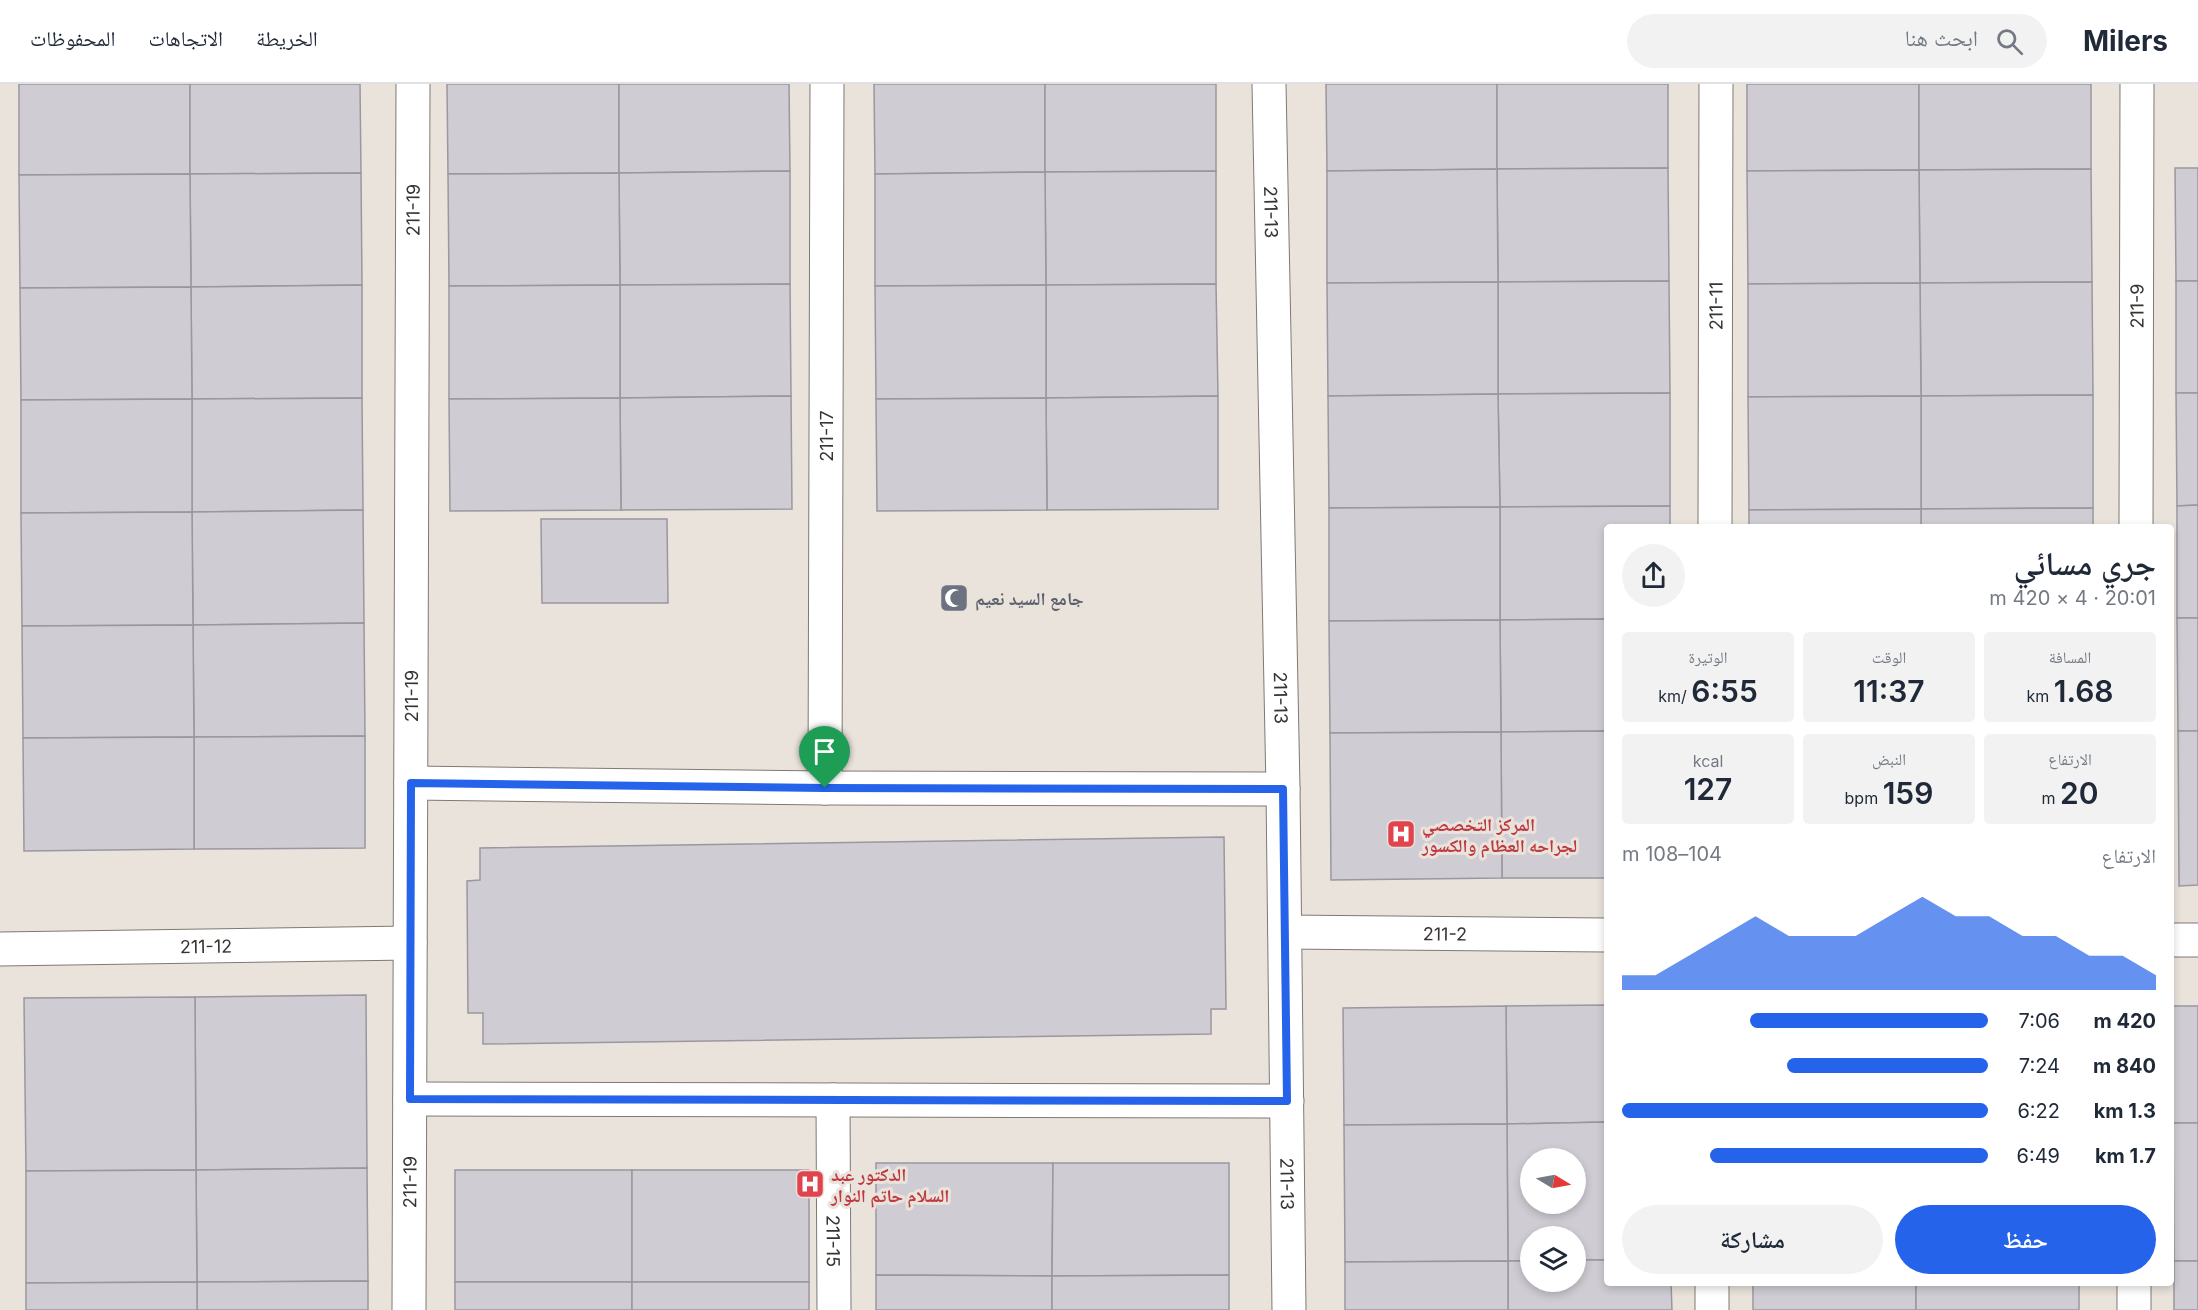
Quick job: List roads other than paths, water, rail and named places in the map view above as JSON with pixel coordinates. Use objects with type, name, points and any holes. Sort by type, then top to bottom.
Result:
[{"type":"street","name":"211-19","points":[[409,1310],[413,84]]},
{"type":"street","name":"211-17","points":[[825,788],[827,84]]},
{"type":"street","name":"211-13","points":[[1269,84],[1283,789],[1289,1310]]},
{"type":"street","name":"211-11","points":[[1715,524],[1716,84]]},
{"type":"street","name":"211-9","points":[[2136,524],[2137,84]]},
{"type":"street","points":[[411,783],[825,788],[1283,789]]},
{"type":"street","name":"211-2","points":[[1285,932],[1604,934]]},
{"type":"street","points":[[2174,940],[2198,940]]},
{"type":"street","name":"211-12","points":[[0,948],[410,943]]},
{"type":"street","points":[[410,1099],[1287,1101]]},
{"type":"street","name":"211-15","points":[[833,1100],[834,1310]]},
{"type":"street","points":[[1712,1286],[1712,1310]]},
{"type":"street","points":[[2134,1286],[2134,1310]]},
{"type":"place","name":"جامع السید نعیم","points":[[954,598]]},
{"type":"place","name":"المركز التخصصي لجراحه العظام والكسور","points":[[1401,834]]},
{"type":"place","name":"الدكتور عبد السلام حاتم النوار","points":[[810,1184]]}]
